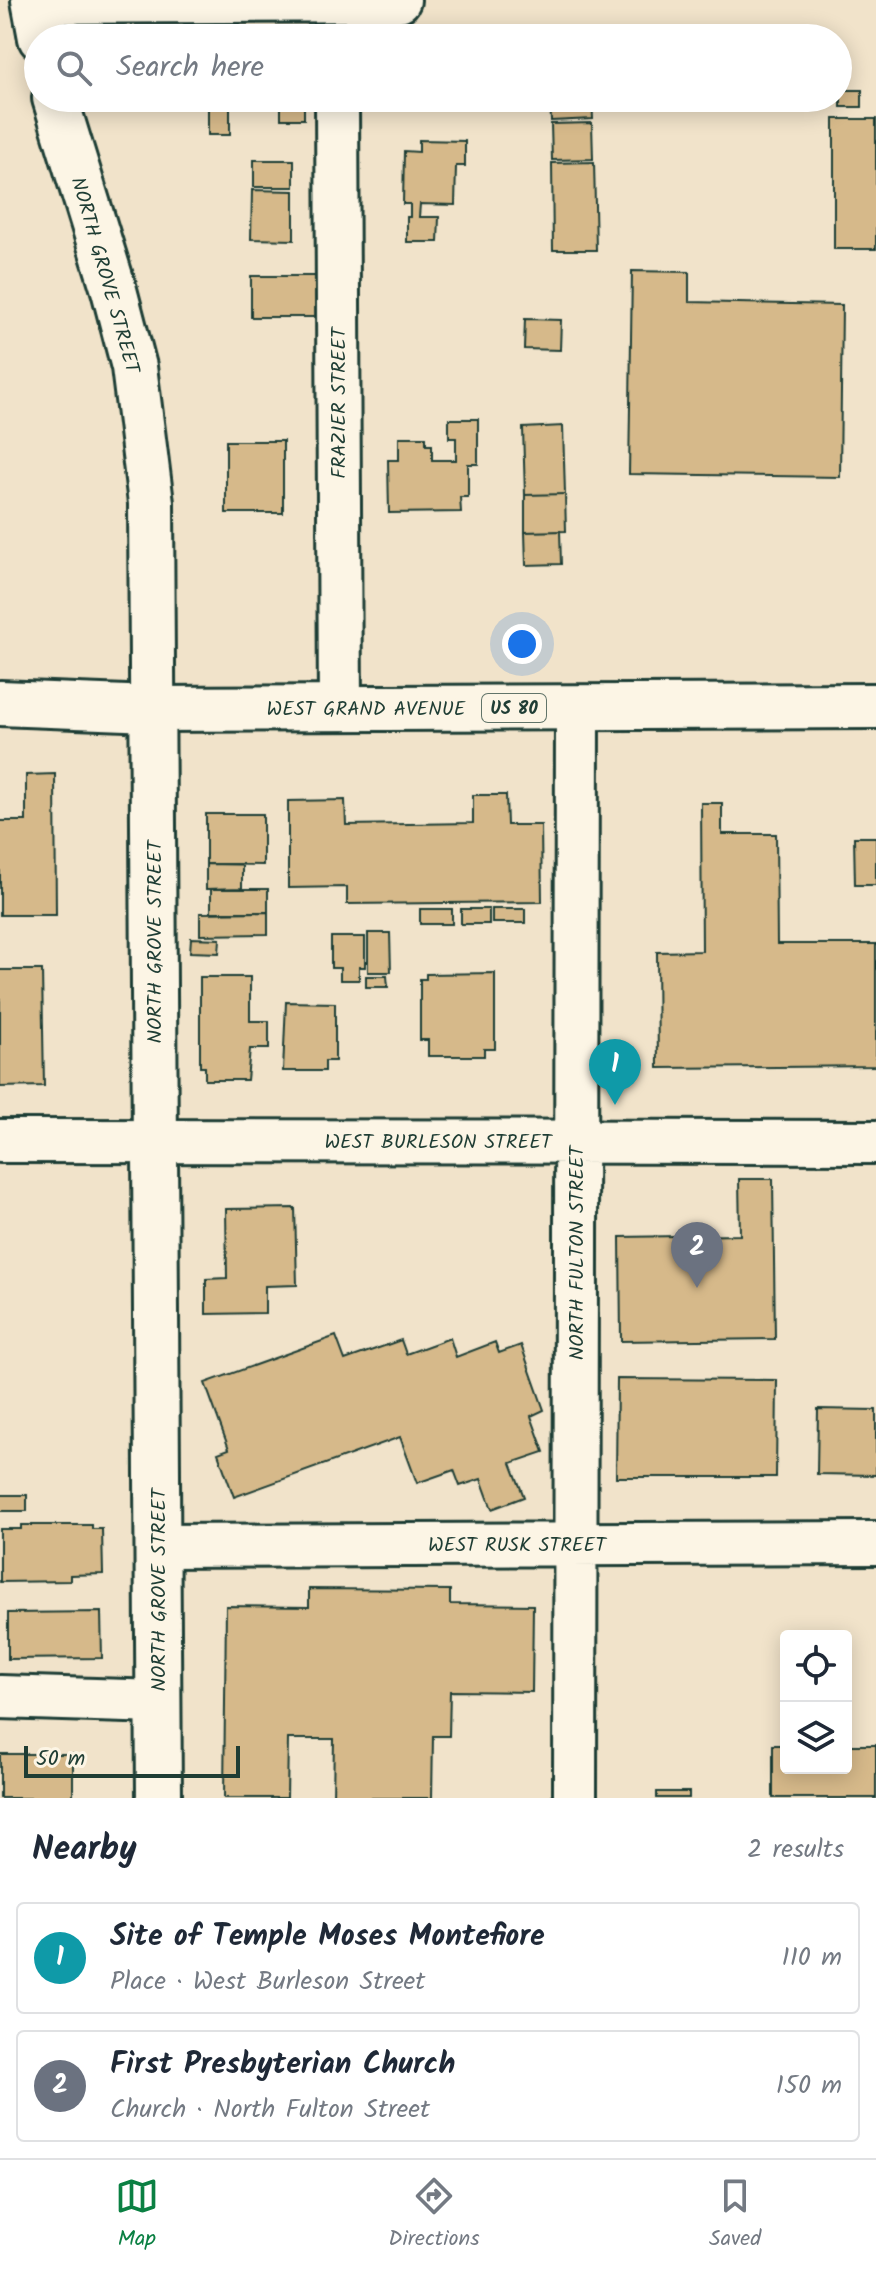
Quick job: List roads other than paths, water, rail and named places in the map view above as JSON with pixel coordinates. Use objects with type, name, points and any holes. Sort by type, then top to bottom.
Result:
[{"type":"main road","name":"NORTH GROVE STREET","points":[[59,112],[118,302],[139,398],[151,503],[159,1798]]},
{"type":"main road","name":"WEST GRAND AVENUE","points":[[0,703],[152,709],[876,706]]},
{"type":"street","points":[[37,13],[337,20],[399,0]]},
{"type":"street","name":"FRAZIER STREET","points":[[337,112],[340,708]]},
{"type":"street","name":"NORTH FULTON STREET","points":[[575,1798],[577,708]]},
{"type":"street","name":"WEST BURLESON STREET","points":[[0,1141],[876,1142]]},
{"type":"street","name":"WEST RUSK STREET","points":[[158,1546],[876,1543]]},
{"type":"street","points":[[0,1697],[159,1702]]},
{"type":"place","name":"Site of Temple Moses Montefiore","points":[[615,1105]]},
{"type":"place","name":"First Presbyterian Church","points":[[697,1288]]}]
